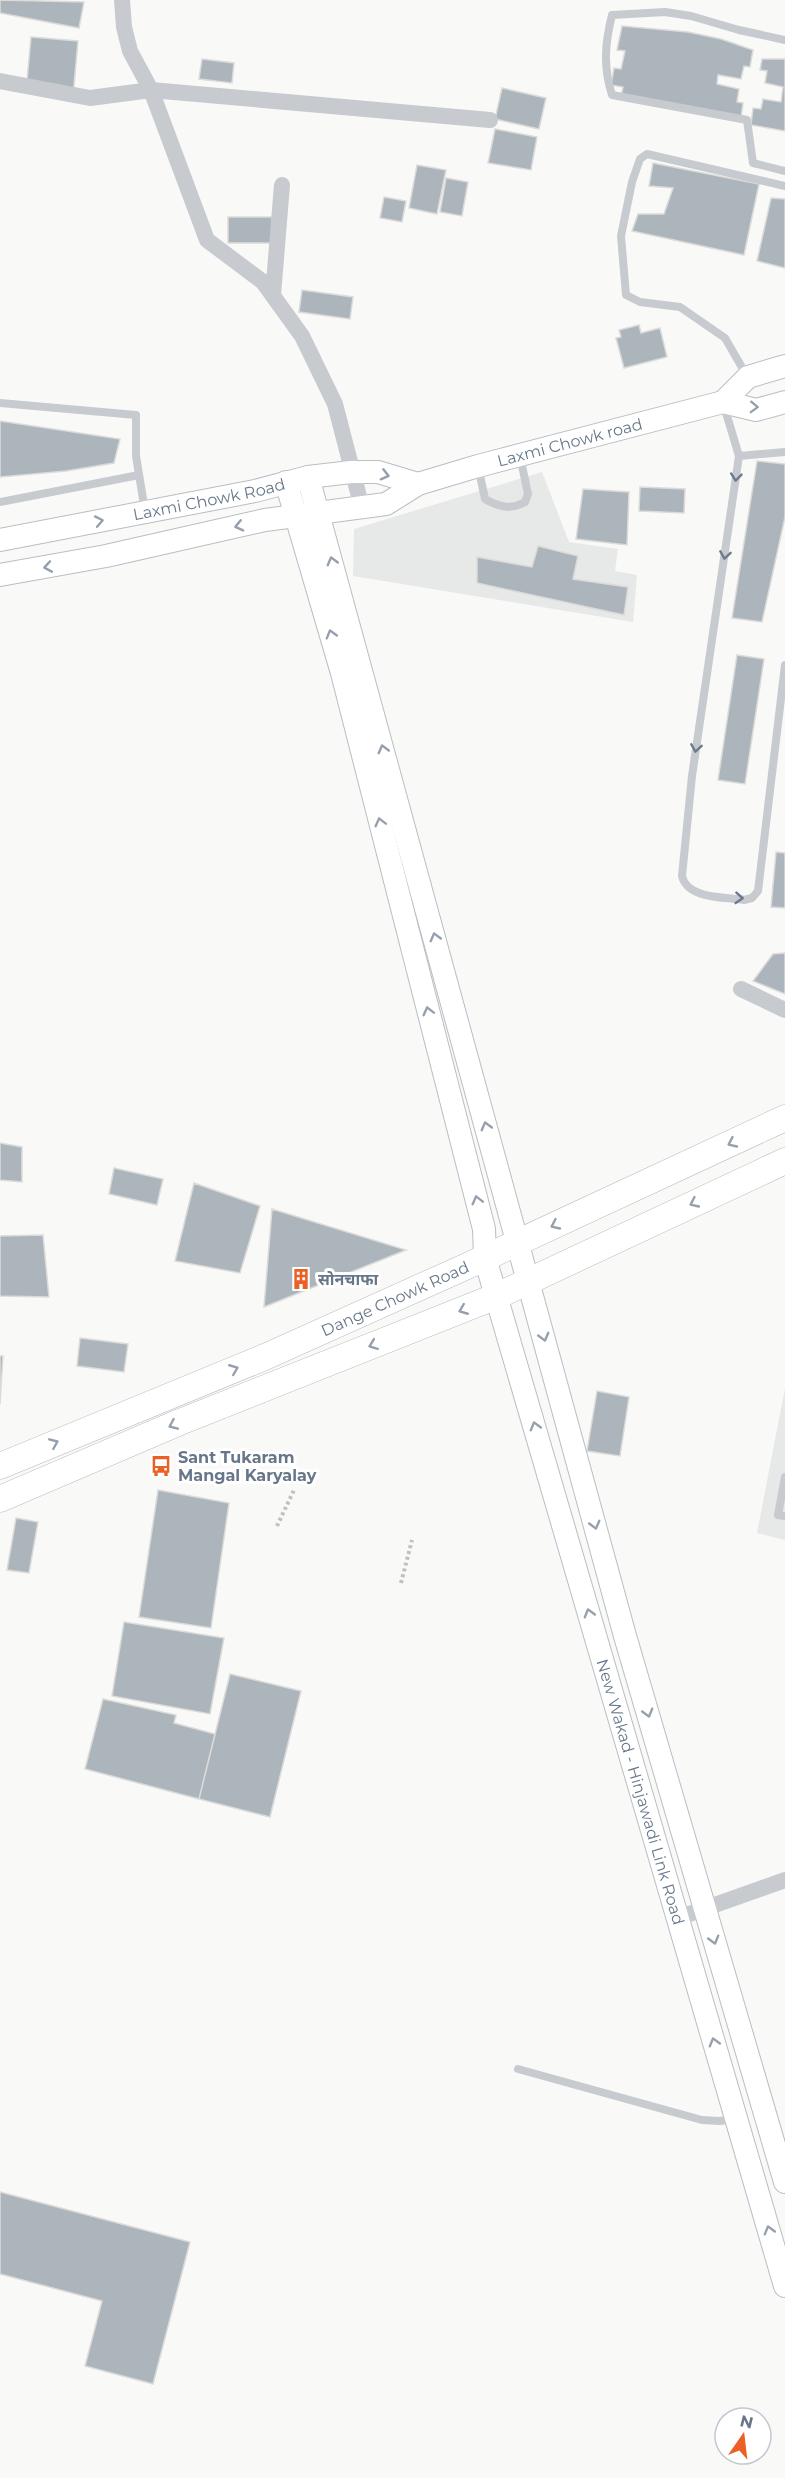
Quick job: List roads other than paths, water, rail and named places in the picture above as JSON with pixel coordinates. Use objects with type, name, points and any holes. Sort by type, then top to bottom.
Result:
[{"type":"main road","points":[[723,402],[748,377],[785,366]]},
{"type":"main road","name":"Laxmi Chowk road","points":[[362,508],[386,504],[417,484],[478,465],[723,402],[756,410],[785,402]]},
{"type":"main road","name":"Laxmi Chowk Road","points":[[2,538],[255,491],[308,477],[351,472],[378,472],[417,484]]},
{"type":"main road","name":"New Wakad - Hinjawadi Link Road","points":[[308,477],[625,1636],[785,2182]]},
{"type":"main road","name":"New Wakad - Hinjawadi Link Road","points":[[286,482],[342,673],[484,1229],[484,1258],[785,2286]]},
{"type":"main road","name":"Laxmi Chowk Road","points":[[0,575],[106,556],[296,514],[362,508]]},
{"type":"main road","name":"Dange Chowk Road","points":[[0,1466],[267,1356],[518,1243],[785,1118]]},
{"type":"main road","name":"Dange Chowk Road","points":[[0,1499],[180,1422],[497,1296],[785,1161]]},
{"type":"main road","points":[[598,1644],[625,1636]]},
{"type":"street","points":[[122,0],[124,27],[130,51],[152,90],[207,240],[263,282],[302,336],[335,404],[362,508]]},
{"type":"street","points":[[0,81],[90,98],[152,90],[490,120]]},
{"type":"street","points":[[273,296],[282,184]]},
{"type":"street","points":[[741,989],[785,1010]]},
{"type":"street","points":[[678,1918],[785,1880]]},
{"type":"lane","points":[[785,40],[739,30],[692,16],[665,12],[612,15],[605,50],[606,78],[612,94],[747,120],[753,163],[785,171]]},
{"type":"lane","points":[[748,377],[725,338],[689,313],[680,307],[640,302],[626,295],[621,236],[632,182],[640,159],[647,154],[785,186]]},
{"type":"lane","points":[[723,402],[739,456],[692,776],[683,865],[684,882],[689,889],[744,900],[752,898],[758,891],[785,666]]},
{"type":"lane","points":[[0,403],[136,415],[136,456],[145,511]]},
{"type":"lane","points":[[739,456],[785,452]]},
{"type":"lane","points":[[478,465],[485,499],[497,506],[516,507],[525,502],[528,494],[520,456]]},
{"type":"lane","points":[[0,502],[139,475]]},
{"type":"lane","points":[[785,1477],[778,1515],[785,1516]]},
{"type":"lane","points":[[518,2069],[702,2120],[736,2119]]},
{"type":"place","name":"सोनचाफा","points":[[301,1279]]},
{"type":"place","name":"Sant Tukaram Mangal Karyalay","points":[[161,1466]]}]
